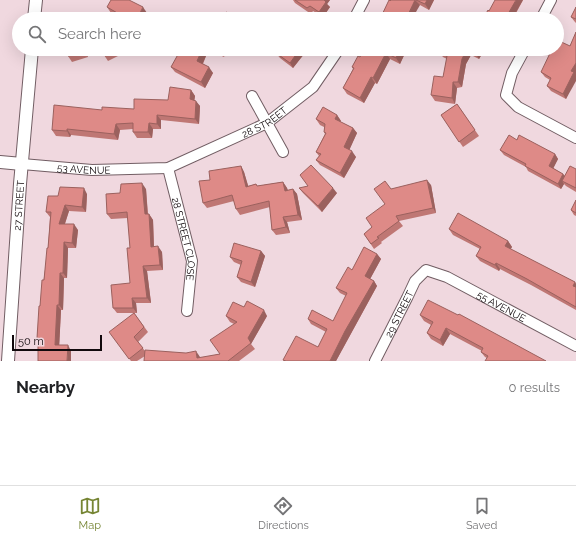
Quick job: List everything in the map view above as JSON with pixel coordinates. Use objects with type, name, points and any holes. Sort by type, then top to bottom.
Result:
[{"type":"street","points":[[35,12],[36,0]]},
{"type":"street","points":[[358,12],[364,0]]},
{"type":"street","points":[[545,12],[551,0]]},
{"type":"street","name":"27 STREET","points":[[8,361],[31,56]]},
{"type":"street","name":"28 STREET","points":[[168,168],[267,123],[313,87],[334,56]]},
{"type":"street","points":[[521,56],[512,73],[506,94],[518,107],[576,138]]},
{"type":"street","points":[[252,96],[283,152]]},
{"type":"street","name":"53 AVENUE","points":[[0,162],[92,170],[168,168]]},
{"type":"street","name":"28 STREET CLOSE","points":[[168,168],[192,261],[187,311]]},
{"type":"street","name":"55 AVENUE","points":[[426,270],[447,277],[576,346]]},
{"type":"street","name":"29 STREET","points":[[375,361],[415,281],[426,270]]},
{"type":"building","points":[[111,0],[129,0],[143,7],[140,12],[116,12],[107,7]]},
{"type":"building","points":[[295,0],[324,0],[326,2],[319,12],[310,6],[307,8]]},
{"type":"building","points":[[389,0],[415,0],[409,12],[383,12]]},
{"type":"building","points":[[416,0],[427,0],[425,4]]},
{"type":"building","points":[[495,0],[516,0],[509,12],[487,12],[488,10],[489,11]]},
{"type":"building","points":[[576,7],[576,19],[571,17]]},
{"type":"building","points":[[576,32],[576,63],[571,71],[574,72],[563,94],[547,86],[551,78],[541,72],[549,56],[564,56],[564,43],[570,46]]},
{"type":"building","points":[[177,56],[199,56],[197,61],[209,67],[201,82],[171,67]]},
{"type":"building","points":[[280,56],[295,56],[290,63]]},
{"type":"building","points":[[358,56],[384,56],[360,98],[343,88],[354,68],[352,67]]},
{"type":"building","points":[[447,56],[464,56],[458,82],[453,82],[452,98],[431,95],[434,76],[443,77]]},
{"type":"building","points":[[170,87],[191,90],[190,99],[196,101],[195,119],[157,115],[157,124],[149,123],[148,132],[133,132],[133,123],[116,124],[114,134],[67,129],[67,131],[52,130],[54,105],[102,110],[102,107],[134,109],[134,99],[168,100]]},
{"type":"building","points":[[457,104],[475,130],[459,142],[441,115]]},
{"type":"building","points":[[323,107],[337,115],[335,119],[353,128],[344,147],[352,151],[340,173],[316,160],[321,154],[316,152],[326,133],[324,132],[325,124],[316,119]]},
{"type":"building","points":[[509,135],[517,140],[519,135],[555,154],[549,166],[563,174],[558,184],[500,150]]},
{"type":"building","points":[[311,165],[333,188],[318,206],[299,188],[308,186],[300,175]]},
{"type":"building","points":[[241,166],[246,187],[256,184],[257,186],[283,182],[285,191],[293,189],[298,215],[283,217],[286,227],[272,230],[269,201],[236,209],[232,195],[203,203],[199,181],[210,180],[209,171]]},
{"type":"building","points":[[570,166],[576,169],[576,188],[562,181]]},
{"type":"building","points":[[427,180],[433,208],[396,216],[399,221],[377,237],[379,238],[371,244],[364,234],[372,227],[366,218],[385,204],[374,189],[385,181],[391,189]]},
{"type":"building","points":[[142,183],[145,214],[149,214],[151,247],[158,246],[160,265],[143,266],[147,298],[132,298],[133,308],[113,308],[111,285],[130,283],[127,248],[130,248],[127,212],[107,214],[106,194],[120,193],[121,184]]},
{"type":"building","points":[[60,187],[84,188],[82,207],[65,205],[59,224],[74,224],[72,243],[64,242],[63,273],[60,273],[59,305],[57,305],[55,345],[68,345],[67,361],[38,361],[37,338],[39,306],[42,280],[44,280],[51,212],[46,212],[48,196],[58,196]]},
{"type":"building","points":[[576,200],[576,213],[571,210]]},
{"type":"building","points":[[458,213],[508,241],[505,246],[575,282],[573,286],[576,287],[576,307],[496,263],[495,265],[476,256],[481,247],[449,229]]},
{"type":"building","points":[[234,243],[261,251],[251,282],[237,277],[242,261],[230,257]]},
{"type":"building","points":[[364,247],[377,254],[365,276],[374,281],[345,331],[330,361],[283,360],[296,336],[318,347],[327,329],[308,319],[312,310],[333,321],[347,293],[336,288],[348,267],[352,270]]},
{"type":"building","points":[[428,300],[458,315],[459,314],[546,361],[485,361],[488,356],[481,352],[483,348],[446,328],[440,340],[427,333],[433,322],[420,315]]},
{"type":"building","points":[[247,301],[264,310],[248,338],[251,343],[228,361],[144,361],[145,350],[186,353],[196,351],[197,358],[220,354],[210,340],[237,322],[226,316],[233,302],[244,307]]},
{"type":"building","points":[[134,313],[144,327],[134,337],[143,348],[129,359],[109,332]]}]
